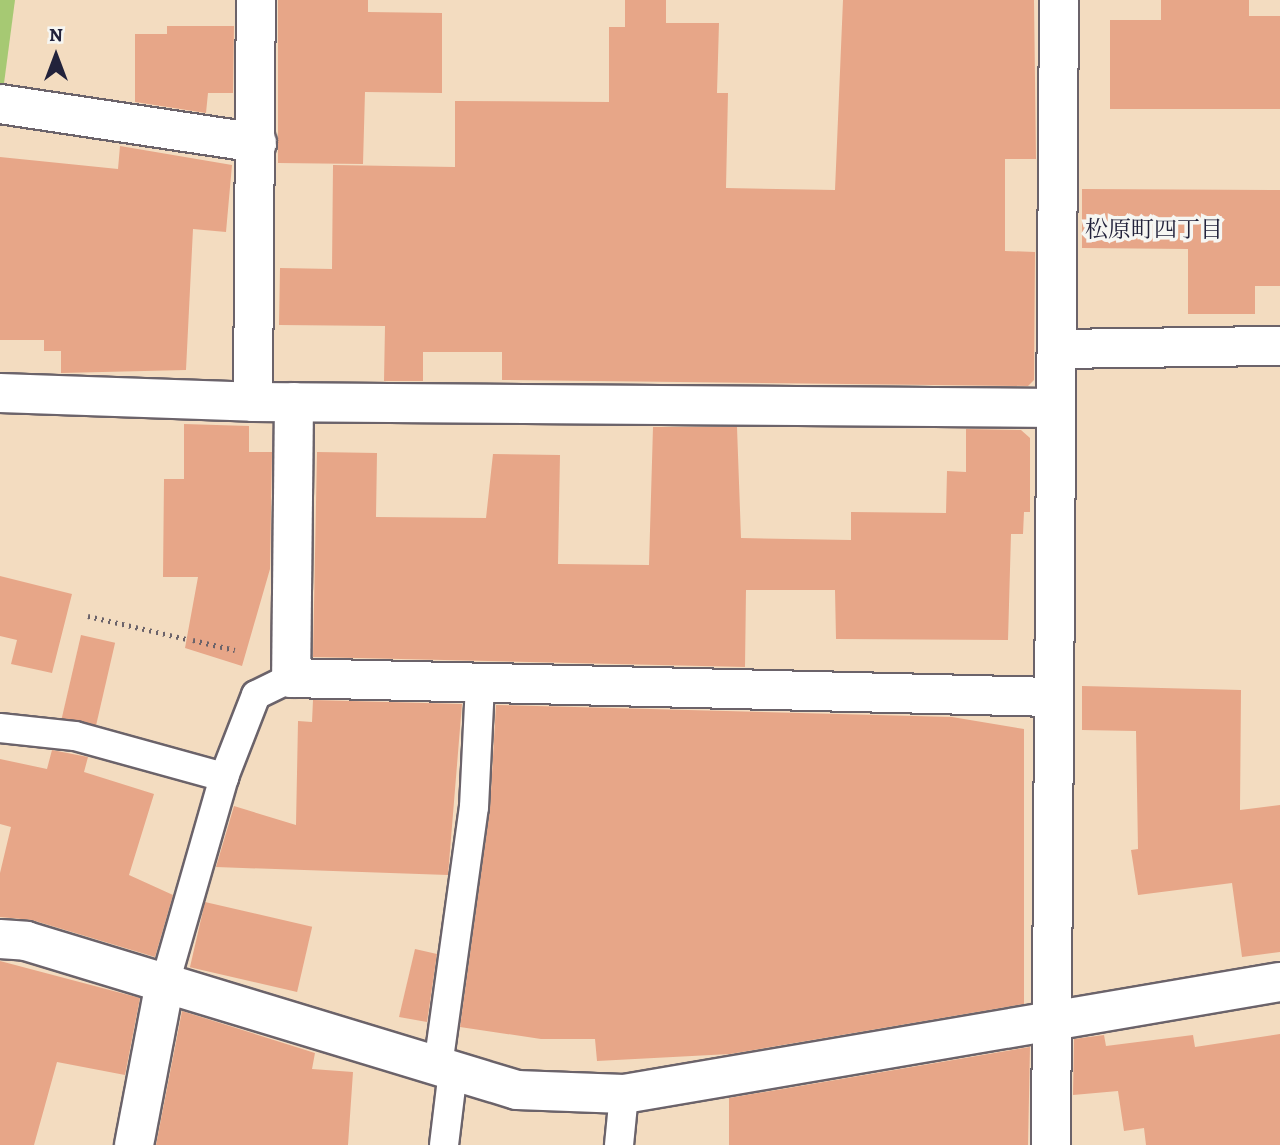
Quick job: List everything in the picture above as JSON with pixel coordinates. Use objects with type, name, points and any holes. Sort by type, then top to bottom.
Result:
[{"type":"street","points":[[253,402],[256,0]]},
{"type":"street","points":[[1051,1145],[1059,0]]},
{"type":"street","points":[[0,104],[257,142]]},
{"type":"street","points":[[1057,349],[1280,346]]},
{"type":"street","points":[[0,393],[253,402],[1056,408]]},
{"type":"street","points":[[294,402],[291,678],[1054,697]]},
{"type":"street","points":[[0,939],[26,941],[517,1090],[624,1094],[1280,982]]},
{"type":"street","points":[[134,1145],[165,983]]},
{"type":"lane","points":[[165,983],[224,777],[256,695],[291,678]]},
{"type":"lane","points":[[444,1145],[445,1069],[474,807],[481,683]]},
{"type":"lane","points":[[0,728],[75,736],[224,777]]},
{"type":"lane","points":[[619,1145],[624,1094]]},
{"type":"path","points":[[88,616],[187,639]]},
{"type":"path","points":[[193,640],[235,650]]},
{"type":"green space","points":[[0,0],[15,0],[3,91],[0,90]]},
{"type":"building","points":[[278,0],[368,0],[368,12],[442,13],[442,93],[365,92],[363,164],[278,163]]},
{"type":"building","points":[[625,0],[666,0],[666,23],[719,23],[717,93],[728,93],[726,188],[835,190],[843,0],[1034,0],[1036,159],[1005,159],[1005,251],[1035,252],[1034,380],[1028,386],[502,380],[502,352],[423,352],[423,381],[384,381],[385,326],[279,325],[280,268],[332,269],[333,165],[455,167],[455,101],[609,102],[609,27],[625,27]]},
{"type":"building","points":[[1161,0],[1249,0],[1249,16],[1280,16],[1280,109],[1110,109],[1110,20],[1161,20]]},
{"type":"building","points":[[167,26],[234,26],[233,93],[208,93],[206,113],[135,102],[135,34],[167,34]]},
{"type":"building","points":[[120,146],[232,165],[226,232],[193,229],[186,370],[61,373],[61,351],[44,351],[44,340],[0,340],[0,157],[118,169]]},
{"type":"building","points":[[1082,189],[1280,190],[1280,286],[1255,286],[1255,314],[1188,314],[1188,249],[1082,248]]},
{"type":"building","points":[[184,424],[249,426],[249,452],[272,452],[270,569],[242,666],[185,648],[198,577],[163,577],[164,479],[184,479]]},
{"type":"building","points":[[653,427],[737,427],[741,538],[851,540],[851,512],[946,513],[947,471],[966,472],[966,429],[1021,430],[1030,438],[1030,512],[1024,512],[1023,534],[1011,534],[1008,640],[836,639],[835,590],[746,590],[745,667],[313,657],[317,452],[377,453],[376,517],[486,518],[493,454],[560,455],[558,564],[649,565]]},
{"type":"building","points":[[0,576],[72,594],[52,673],[11,664],[17,640],[0,636]]},
{"type":"building","points":[[81,635],[115,643],[96,727],[62,719]]},
{"type":"building","points":[[1082,686],[1241,690],[1240,810],[1280,805],[1280,952],[1242,957],[1232,883],[1138,895],[1131,850],[1138,849],[1136,731],[1082,730]]},
{"type":"building","points":[[313,700],[462,704],[448,875],[216,867],[234,806],[296,825],[298,721],[312,722]]},
{"type":"building","points":[[496,705],[952,717],[1024,729],[1024,1004],[730,1054],[597,1061],[595,1039],[541,1039],[460,1027],[490,809]]},
{"type":"building","points":[[52,750],[88,757],[84,772],[154,794],[129,875],[173,895],[155,957],[32,920],[0,917],[0,873],[11,827],[0,824],[0,759],[47,769]]},
{"type":"building","points":[[205,902],[312,927],[297,992],[190,967]]},
{"type":"building","points":[[415,949],[437,954],[427,1022],[399,1017]]},
{"type":"building","points":[[0,961],[140,998],[125,1075],[57,1062],[34,1145],[0,1145]]},
{"type":"building","points":[[182,1011],[315,1053],[312,1069],[353,1072],[348,1145],[156,1145]]},
{"type":"building","points":[[1280,1034],[1280,1145],[1146,1145],[1144,1128],[1124,1131],[1118,1091],[1073,1095],[1074,1039],[1104,1035],[1106,1046],[1193,1035],[1195,1047]]},
{"type":"building","points":[[1030,1047],[1028,1145],[729,1145],[729,1098]]},
{"type":"district","name":"松原町四丁目","points":[[1154,230]]}]
